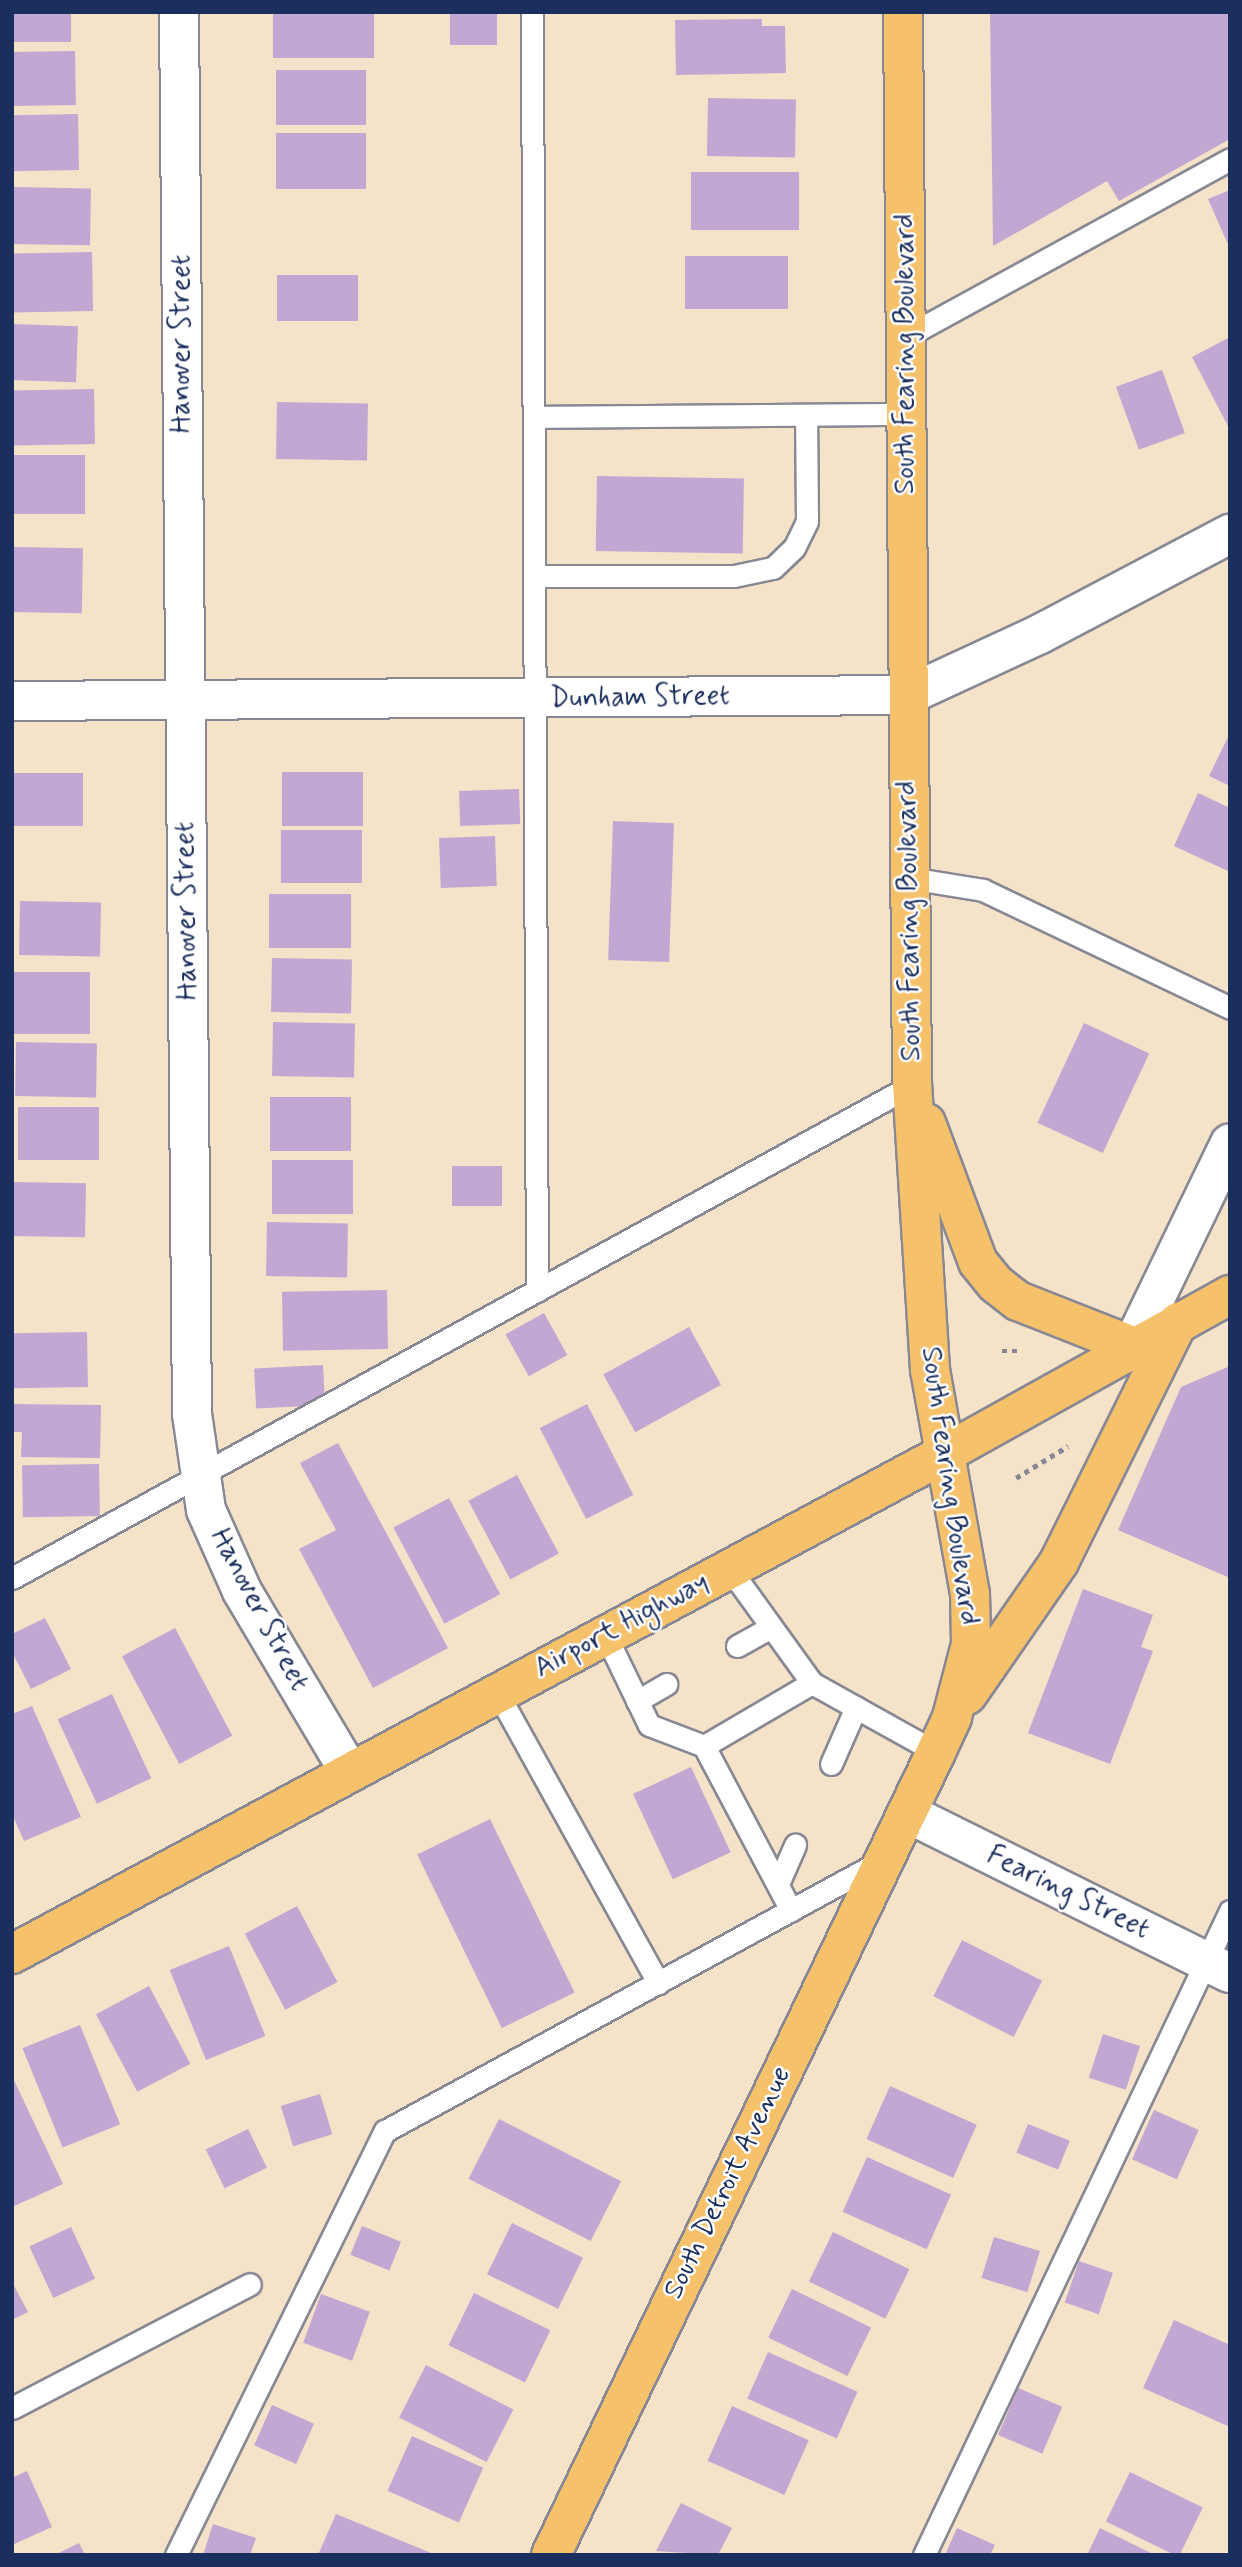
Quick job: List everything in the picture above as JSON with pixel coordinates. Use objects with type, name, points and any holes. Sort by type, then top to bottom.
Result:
[{"type":"main road","name":"South Fearing Boulevard","points":[[903,12],[912,1085],[929,1355],[970,1594],[971,1644],[952,1717],[907,1813]]},
{"type":"main road","points":[[912,1085],[978,1262],[996,1284],[1018,1301],[1132,1346]]},
{"type":"main road","name":"Airport Highway","points":[[12,1954],[944,1454],[1132,1346],[1230,1295]]},
{"type":"main road","points":[[952,1717],[1059,1562],[1178,1322]]},
{"type":"main road","name":"South Detroit Avenue","points":[[551,2555],[907,1813]]},
{"type":"street","name":"Hanover Street","points":[[179,12],[192,1414],[206,1510],[242,1591],[349,1771]]},
{"type":"street","name":"Dunham Street","points":[[12,701],[908,695],[1040,634],[1230,534]]},
{"type":"street","points":[[1132,1346],[1230,1143]]},
{"type":"street","name":"Fearing Street","points":[[907,1813],[1217,1967]]},
{"type":"lane","points":[[532,12],[537,699],[537,1291]]},
{"type":"lane","points":[[907,336],[1230,159]]},
{"type":"lane","points":[[535,417],[907,414]]},
{"type":"lane","points":[[536,576],[734,576],[772,568],[794,548],[807,521],[806,415]]},
{"type":"lane","points":[[910,878],[983,890],[1230,1008]]},
{"type":"lane","points":[[12,1578],[912,1085]]},
{"type":"lane","points":[[729,1568],[812,1683],[936,1752]]},
{"type":"lane","points":[[737,1646],[771,1628]]},
{"type":"lane","points":[[605,1634],[649,1725],[704,1746],[791,1910]]},
{"type":"lane","points":[[704,1746],[812,1683]]},
{"type":"lane","points":[[638,1700],[667,1684]]},
{"type":"lane","points":[[497,1692],[658,1983]]},
{"type":"lane","points":[[831,1764],[856,1707]]},
{"type":"lane","points":[[778,1884],[795,1845]]},
{"type":"lane","points":[[176,2555],[385,2131],[883,1860]]},
{"type":"lane","points":[[924,2555],[1217,1967],[1230,1911]]},
{"type":"lane","points":[[12,2408],[250,2284]]},
{"type":"path","points":[[1002,1351],[1023,1351]]},
{"type":"path","points":[[1016,1478],[1059,1449],[1079,1442]]},
{"type":"building","points":[[12,12],[71,12],[71,42],[12,42]]},
{"type":"building","points":[[273,12],[374,12],[374,58],[273,58]]},
{"type":"building","points":[[450,12],[497,12],[497,45],[450,45]]},
{"type":"building","points":[[990,12],[1230,12],[1230,139],[1119,201],[1107,181],[993,246]]},
{"type":"building","points":[[762,19],[762,26],[785,26],[786,73],[676,75],[675,20]]},
{"type":"building","points":[[75,51],[76,105],[13,106],[12,52]]},
{"type":"building","points":[[276,70],[366,70],[366,125],[276,125]]},
{"type":"building","points":[[708,98],[796,100],[795,158],[707,156]]},
{"type":"building","points":[[78,114],[79,170],[13,171],[12,115]]},
{"type":"building","points":[[276,133],[366,133],[366,189],[276,189]]},
{"type":"building","points":[[691,172],[799,172],[799,230],[691,230]]},
{"type":"building","points":[[12,187],[91,188],[90,245],[12,244]]},
{"type":"building","points":[[1230,190],[1230,249],[1208,199]]},
{"type":"building","points":[[92,252],[93,311],[13,312],[12,253]]},
{"type":"building","points":[[685,256],[788,256],[788,309],[685,309]]},
{"type":"building","points":[[277,275],[358,275],[358,321],[277,321]]},
{"type":"building","points":[[12,324],[78,326],[76,382],[12,380]]},
{"type":"building","points":[[1230,337],[1230,430],[1192,357]]},
{"type":"building","points":[[1162,370],[1185,433],[1139,450],[1116,387]]},
{"type":"building","points":[[94,389],[95,444],[13,445],[12,390]]},
{"type":"building","points":[[277,402],[368,404],[367,461],[276,459]]},
{"type":"building","points":[[12,455],[85,455],[85,514],[12,514]]},
{"type":"building","points":[[597,476],[744,479],[743,554],[596,551]]},
{"type":"building","points":[[12,547],[83,548],[82,613],[12,612]]},
{"type":"building","points":[[1230,733],[1230,786],[1209,776]]},
{"type":"building","points":[[282,772],[363,772],[363,826],[282,826]]},
{"type":"building","points":[[12,773],[83,773],[83,826],[12,826]]},
{"type":"building","points":[[519,789],[520,824],[460,826],[459,791]]},
{"type":"building","points":[[1198,793],[1230,808],[1230,872],[1174,846]]},
{"type":"building","points":[[613,821],[674,823],[669,962],[608,960]]},
{"type":"building","points":[[281,830],[362,830],[362,883],[281,883]]},
{"type":"building","points":[[495,836],[497,886],[441,888],[439,838]]},
{"type":"building","points":[[269,894],[351,894],[351,948],[269,948]]},
{"type":"building","points":[[20,901],[101,902],[100,956],[19,955]]},
{"type":"building","points":[[272,958],[352,959],[351,1013],[271,1012]]},
{"type":"building","points":[[12,972],[90,972],[90,1034],[12,1034]]},
{"type":"building","points":[[273,1022],[355,1023],[354,1077],[272,1076]]},
{"type":"building","points":[[1084,1023],[1149,1053],[1103,1153],[1038,1123]]},
{"type":"building","points":[[16,1042],[97,1043],[96,1097],[15,1096]]},
{"type":"building","points":[[270,1097],[351,1097],[351,1151],[270,1151]]},
{"type":"building","points":[[18,1107],[99,1107],[99,1160],[18,1160]]},
{"type":"building","points":[[272,1160],[353,1160],[353,1214],[272,1214]]},
{"type":"building","points":[[452,1166],[502,1166],[502,1206],[452,1206]]},
{"type":"building","points":[[12,1182],[86,1183],[85,1237],[12,1236]]},
{"type":"building","points":[[267,1222],[348,1223],[347,1277],[266,1276]]},
{"type":"building","points":[[387,1290],[388,1349],[283,1351],[282,1292]]},
{"type":"building","points":[[544,1313],[567,1355],[529,1376],[506,1334]]},
{"type":"building","points":[[689,1327],[721,1385],[635,1432],[603,1375]]},
{"type":"building","points":[[87,1332],[88,1387],[13,1388],[12,1333]]},
{"type":"building","points":[[323,1365],[325,1405],[256,1409],[254,1369]]},
{"type":"building","points":[[1230,1366],[1230,1578],[1118,1530],[1181,1387]]},
{"type":"building","points":[[12,1404],[101,1405],[100,1458],[21,1457],[22,1432],[12,1432]]},
{"type":"building","points":[[587,1404],[633,1495],[586,1519],[540,1428]]},
{"type":"building","points":[[338,1443],[448,1648],[373,1688],[299,1549],[336,1530],[300,1463]]},
{"type":"building","points":[[99,1464],[100,1516],[23,1517],[22,1465]]},
{"type":"building","points":[[517,1475],[559,1554],[510,1579],[468,1501]]},
{"type":"building","points":[[449,1498],[500,1594],[445,1624],[393,1528]]},
{"type":"building","points":[[1083,1589],[1153,1615],[1141,1647],[1153,1651],[1110,1764],[1028,1733]]},
{"type":"building","points":[[45,1618],[71,1669],[31,1689],[12,1652],[12,1634]]},
{"type":"building","points":[[175,1628],[232,1736],[179,1764],[122,1656]]},
{"type":"building","points":[[112,1694],[151,1778],[97,1804],[58,1719]]},
{"type":"building","points":[[32,1706],[81,1817],[24,1841],[12,1814],[12,1714]]},
{"type":"building","points":[[691,1767],[731,1852],[673,1879],[633,1794]]},
{"type":"building","points":[[490,1819],[575,1992],[502,2028],[417,1855]]},
{"type":"building","points":[[297,1906],[337,1982],[285,2010],[245,1934]]},
{"type":"building","points":[[962,1940],[1042,1981],[1014,2037],[933,1996]]},
{"type":"building","points":[[229,1946],[265,2036],[206,2060],[170,1970]]},
{"type":"building","points":[[149,1986],[190,2064],[137,2092],[96,2014]]},
{"type":"building","points":[[80,2025],[120,2124],[63,2147],[23,2048]]},
{"type":"building","points":[[1103,2034],[1140,2046],[1126,2090],[1089,2078]]},
{"type":"building","points":[[12,2076],[63,2184],[12,2207]]},
{"type":"building","points":[[890,2086],[977,2125],[953,2178],[866,2139]]},
{"type":"building","points":[[320,2094],[332,2134],[293,2146],[281,2106]]},
{"type":"building","points":[[1154,2110],[1199,2130],[1177,2179],[1132,2159]]},
{"type":"building","points":[[499,2119],[621,2181],[591,2241],[469,2179]]},
{"type":"building","points":[[1028,2124],[1070,2141],[1058,2170],[1016,2153]]},
{"type":"building","points":[[248,2129],[267,2168],[225,2188],[206,2150]]},
{"type":"building","points":[[867,2157],[951,2194],[927,2249],[843,2212]]},
{"type":"building","points":[[512,2223],[583,2258],[558,2309],[487,2274]]},
{"type":"building","points":[[362,2226],[401,2242],[389,2270],[350,2255]]},
{"type":"building","points":[[71,2227],[95,2279],[53,2298],[29,2246]]},
{"type":"building","points":[[833,2232],[909,2269],[885,2319],[809,2281]]},
{"type":"building","points":[[994,2237],[1040,2251],[1027,2292],[981,2278]]},
{"type":"building","points":[[1079,2261],[1113,2273],[1099,2314],[1065,2303]]},
{"type":"building","points":[[12,2282],[28,2312],[12,2320]]},
{"type":"building","points":[[792,2289],[871,2328],[847,2376],[768,2338]]},
{"type":"building","points":[[474,2293],[550,2330],[525,2382],[449,2345]]},
{"type":"building","points":[[321,2294],[370,2312],[352,2361],[303,2343]]},
{"type":"building","points":[[1174,2320],[1230,2345],[1230,2427],[1143,2388]]},
{"type":"building","points":[[768,2352],[858,2392],[837,2438],[747,2399]]},
{"type":"building","points":[[426,2365],[513,2409],[487,2462],[399,2418]]},
{"type":"building","points":[[1018,2388],[1062,2407],[1042,2454],[998,2435]]},
{"type":"building","points":[[272,2405],[314,2424],[296,2464],[254,2445]]},
{"type":"building","points":[[732,2406],[809,2440],[784,2495],[708,2461]]},
{"type":"building","points":[[412,2436],[483,2468],[459,2523],[388,2491]]},
{"type":"building","points":[[27,2471],[52,2527],[12,2545],[12,2478]]},
{"type":"building","points":[[1130,2472],[1203,2508],[1180,2555],[1106,2521]]},
{"type":"building","points":[[681,2503],[732,2528],[718,2555],[656,2551]]},
{"type":"building","points":[[336,2514],[436,2555],[318,2555]]},
{"type":"building","points":[[213,2524],[256,2538],[250,2555],[203,2555]]},
{"type":"building","points":[[957,2528],[995,2545],[990,2555],[945,2555]]},
{"type":"building","points":[[1100,2528],[1155,2555],[1087,2555]]},
{"type":"building","points":[[79,2543],[85,2555],[55,2555]]}]
